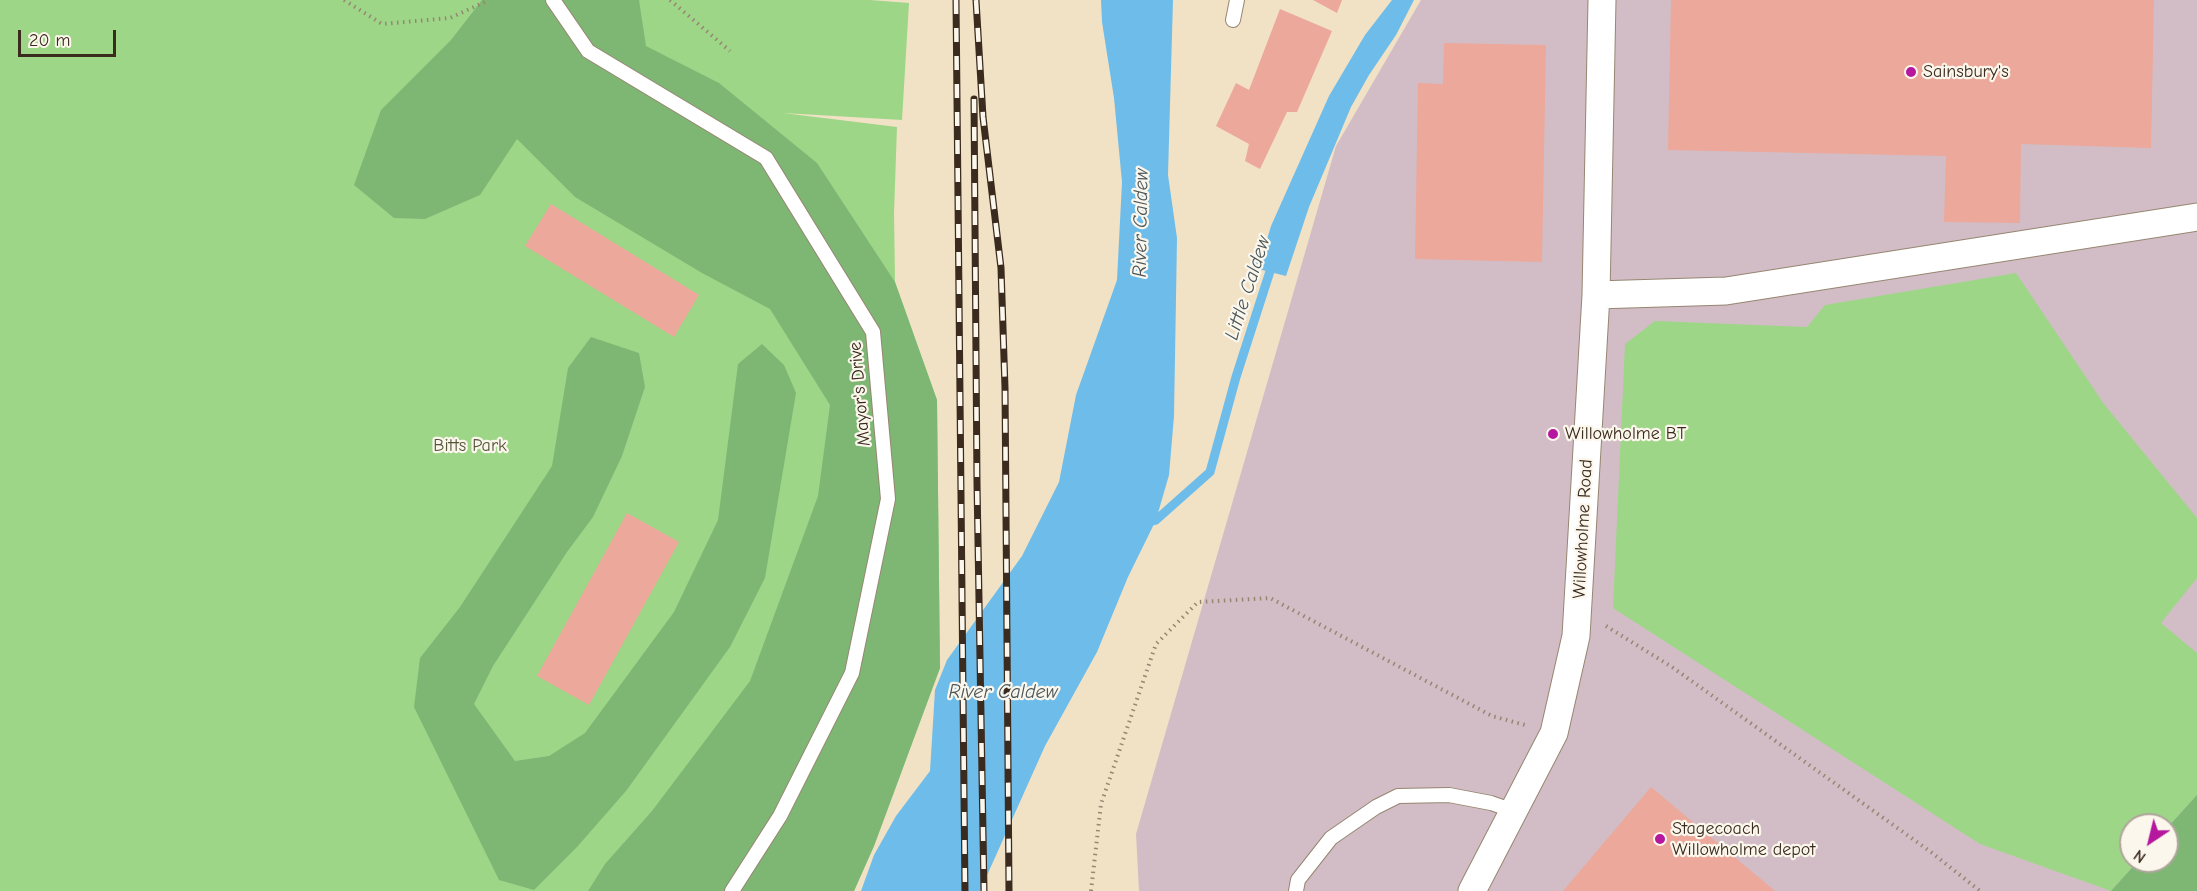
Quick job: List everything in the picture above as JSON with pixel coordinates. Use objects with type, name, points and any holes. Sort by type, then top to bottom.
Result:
[{"type":"street","name":"Willowholme Road","points":[[1472,891],[1554,733],[1576,636],[1596,295],[1602,0]]},
{"type":"street","points":[[1596,295],[1726,291],[2197,217]]},
{"type":"lane","name":"Mayor's Drive","points":[[553,0],[588,51],[766,158],[873,332],[888,500],[852,673],[780,816],[732,891]]},
{"type":"lane","points":[[1233,20],[1237,0]]},
{"type":"lane","points":[[1296,891],[1298,880],[1331,838],[1376,807],[1398,796],[1449,795],[1491,803],[1514,812]]},
{"type":"path","points":[[344,0],[382,24],[450,18],[489,0]]},
{"type":"path","points":[[670,0],[730,51]]},
{"type":"path","points":[[1091,891],[1101,804],[1156,644],[1198,602],[1270,598],[1492,716],[1554,733]]},
{"type":"path","points":[[1578,608],[1671,667],[1931,852],[1980,891]]},
{"type":"shaded area","points":[[1421,0],[2197,0],[2197,891],[1139,891],[1136,834],[1336,146]]},
{"type":"green space","name":"Bitts Park","points":[[0,0],[870,0],[909,3],[902,120],[783,113],[897,127],[894,213],[895,282],[937,400],[940,668],[874,846],[854,891],[0,891]]},
{"type":"green space","points":[[482,0],[639,0],[646,46],[719,83],[817,163],[895,282],[937,400],[940,668],[874,846],[854,891],[588,891],[605,864],[652,811],[750,681],[818,496],[830,405],[770,309],[702,273],[575,197],[517,139],[480,195],[425,219],[394,218],[354,185],[381,110],[451,40]]},
{"type":"green space","points":[[2016,273],[2104,404],[2197,518],[2197,578],[2161,623],[2197,653],[2197,795],[2179,815],[2119,813],[2119,873],[2127,873],[2111,891],[1980,844],[1613,608],[1625,344],[1655,321],[1807,327],[1825,305]]},
{"type":"green space","points":[[591,337],[639,353],[645,387],[622,456],[593,517],[567,552],[493,666],[474,704],[515,761],[549,756],[585,733],[674,612],[718,520],[738,364],[762,344],[784,365],[796,393],[765,578],[730,647],[626,791],[577,847],[534,890],[499,880],[414,707],[420,658],[460,607],[552,466],[568,368]]},
{"type":"green space","points":[[2197,795],[2197,891],[2111,891],[2127,873],[2179,873],[2179,815]]},
{"type":"water","name":"River Caldew","points":[[1101,0],[1173,0],[1168,175],[1177,238],[1174,416],[1169,475],[1156,520],[1128,577],[1097,652],[1045,746],[980,891],[861,891],[874,855],[896,816],[930,771],[935,690],[947,660],[1022,556],[1059,482],[1076,395],[1117,280],[1122,182]]},
{"type":"water","points":[[1392,0],[1414,0],[1396,35],[1351,107],[1309,207],[1286,276],[1254,268],[1257,253],[1263,253],[1271,226],[1329,96],[1365,35]]},
{"type":"building","points":[[1313,0],[1342,0],[1337,13]]},
{"type":"building","name":"Sainsbury's","points":[[1671,0],[2154,0],[2151,148],[2021,144],[2020,223],[1944,222],[1946,156],[1668,150]]},
{"type":"building","points":[[1280,9],[1332,31],[1297,112],[1287,112],[1260,169],[1245,161],[1249,144],[1216,126],[1236,83],[1249,90]]},
{"type":"building","points":[[1444,43],[1546,45],[1542,262],[1415,259],[1418,83],[1443,84]]},
{"type":"building","points":[[551,204],[699,295],[674,337],[525,246]]},
{"type":"building","points":[[627,513],[679,542],[589,705],[537,676]]},
{"type":"building","name":"Stagecoach Willowholme depot","points":[[1651,787],[1775,891],[1563,891]]},
{"type":"waterway","name":"Little Caldew","points":[[1147,522],[1156,520],[1210,472],[1236,377],[1273,262]]},
{"type":"railway","points":[[956,0],[965,891]]},
{"type":"railway","points":[[976,0],[983,117],[1001,268],[1005,388],[1009,891]]},
{"type":"railway","points":[[974,99],[977,483],[984,891]]},
{"type":"place","name":"Sainsbury's","points":[[1911,72]]},
{"type":"place","name":"Willowholme BT","points":[[1553,434]]},
{"type":"place","name":"Stagecoach Willowholme depot","points":[[1660,839]]}]
